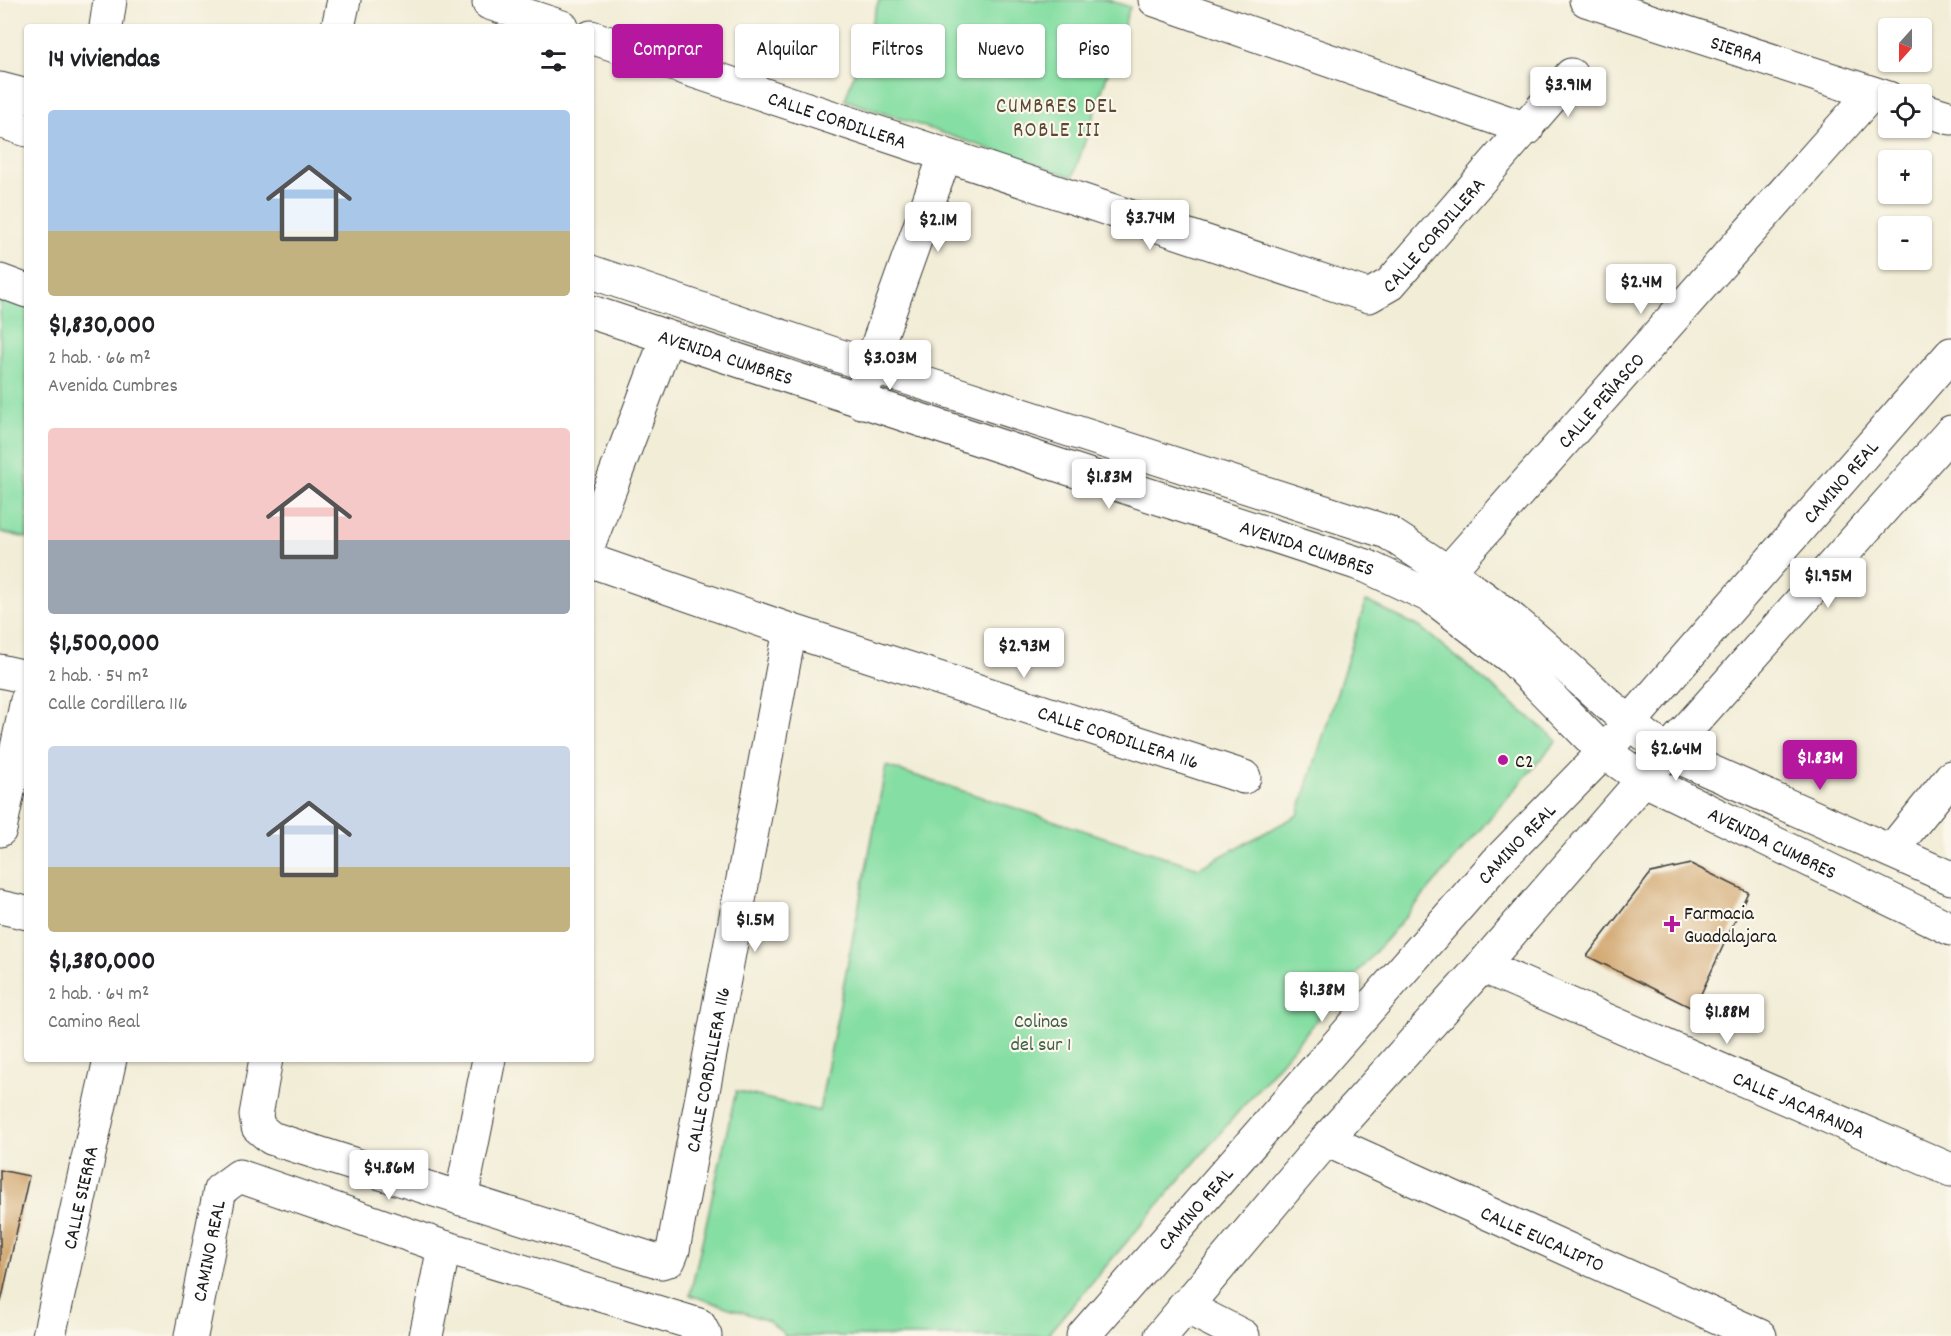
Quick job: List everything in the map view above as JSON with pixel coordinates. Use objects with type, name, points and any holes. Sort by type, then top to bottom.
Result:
[{"type":"street","points":[[106,24],[110,0]]},
{"type":"street","points":[[339,24],[344,0]]},
{"type":"street","points":[[1155,0],[1527,129]]},
{"type":"street","name":"SIERRA","points":[[1586,0],[1878,94]]},
{"type":"street","points":[[487,10],[549,24]]},
{"type":"street","name":"CALLE CORDILLERA","points":[[594,38],[1369,296],[1390,284],[1527,129],[1571,75]]},
{"type":"street","points":[[0,89],[24,95]]},
{"type":"street","name":"CALLE PEÑASCO","points":[[1448,572],[1878,97]]},
{"type":"street","points":[[1932,111],[1951,118]]},
{"type":"street","points":[[0,121],[24,129]]},
{"type":"street","points":[[861,402],[870,366],[945,156]]},
{"type":"street","name":"AVENIDA CUMBRES","points":[[594,273],[870,366],[1387,532],[1448,572],[1530,635],[1628,723],[1667,752],[1951,878]]},
{"type":"street","points":[[0,282],[24,290]]},
{"type":"street","name":"AVENIDA CUMBRES","points":[[594,313],[1366,566],[1432,597],[1513,659],[1604,752],[1645,780],[1951,929]]},
{"type":"street","points":[[594,531],[666,338]]},
{"type":"street","name":"CAMINO REAL","points":[[1083,1336],[1496,863],[1604,752],[1951,354]]},
{"type":"street","points":[[1161,1336],[1326,1140],[1951,432]]},
{"type":"street","name":"CALLE CORDILLERA 116","points":[[594,562],[790,630],[1244,777]]},
{"type":"street","name":"CALLE CORDILLERA 116","points":[[265,1062],[256,1115],[258,1127],[271,1138],[661,1262],[669,1260],[673,1250],[790,630]]},
{"type":"street","points":[[0,671],[24,676]]},
{"type":"street","points":[[0,830],[24,714]]},
{"type":"street","points":[[1892,850],[1951,777]]},
{"type":"street","points":[[0,907],[24,912]]},
{"type":"street","name":"CALLE JACARANDA","points":[[1482,966],[1951,1170]]},
{"type":"street","name":"CALLE SIERRA","points":[[49,1336],[109,1062]]},
{"type":"street","points":[[460,1199],[488,1062]]},
{"type":"street","name":"CALLE EUCALIPTO","points":[[1326,1140],[1760,1336]]},
{"type":"street","name":"CAMINO REAL","points":[[191,1336],[220,1190],[239,1176],[444,1247],[699,1325],[705,1336]]},
{"type":"street","points":[[426,1336],[444,1247]]},
{"type":"street","points":[[1184,1306],[1243,1336]]},
{"type":"green space","points":[[879,0],[1108,0],[1130,7],[1124,24],[1057,24],[1057,78],[1106,78],[1073,177],[845,100],[852,78],[945,78],[945,24],[871,24]]},
{"type":"green space","points":[[0,295],[24,304],[24,537],[0,532]]},
{"type":"green space","name":"Colinas del sur 1","points":[[1366,601],[1421,628],[1557,740],[1046,1336],[786,1336],[769,1321],[690,1295],[736,1091],[819,1111],[886,766],[1199,868],[1298,815]]},
{"type":"building","name":"Farmacia Guadalajara","points":[[1691,864],[1748,892],[1694,1009],[1587,956],[1651,873]]},
{"type":"building","points":[[0,1170],[29,1176],[1,1302],[0,1302]]},
{"type":"place","name":"C2","points":[[1503,760]]},
{"type":"place","name":"Farmacia Guadalajara","points":[[1672,924]]},
{"type":"district","name":"CUMBRES DEL ROBLE III","points":[[1057,117]]}]
